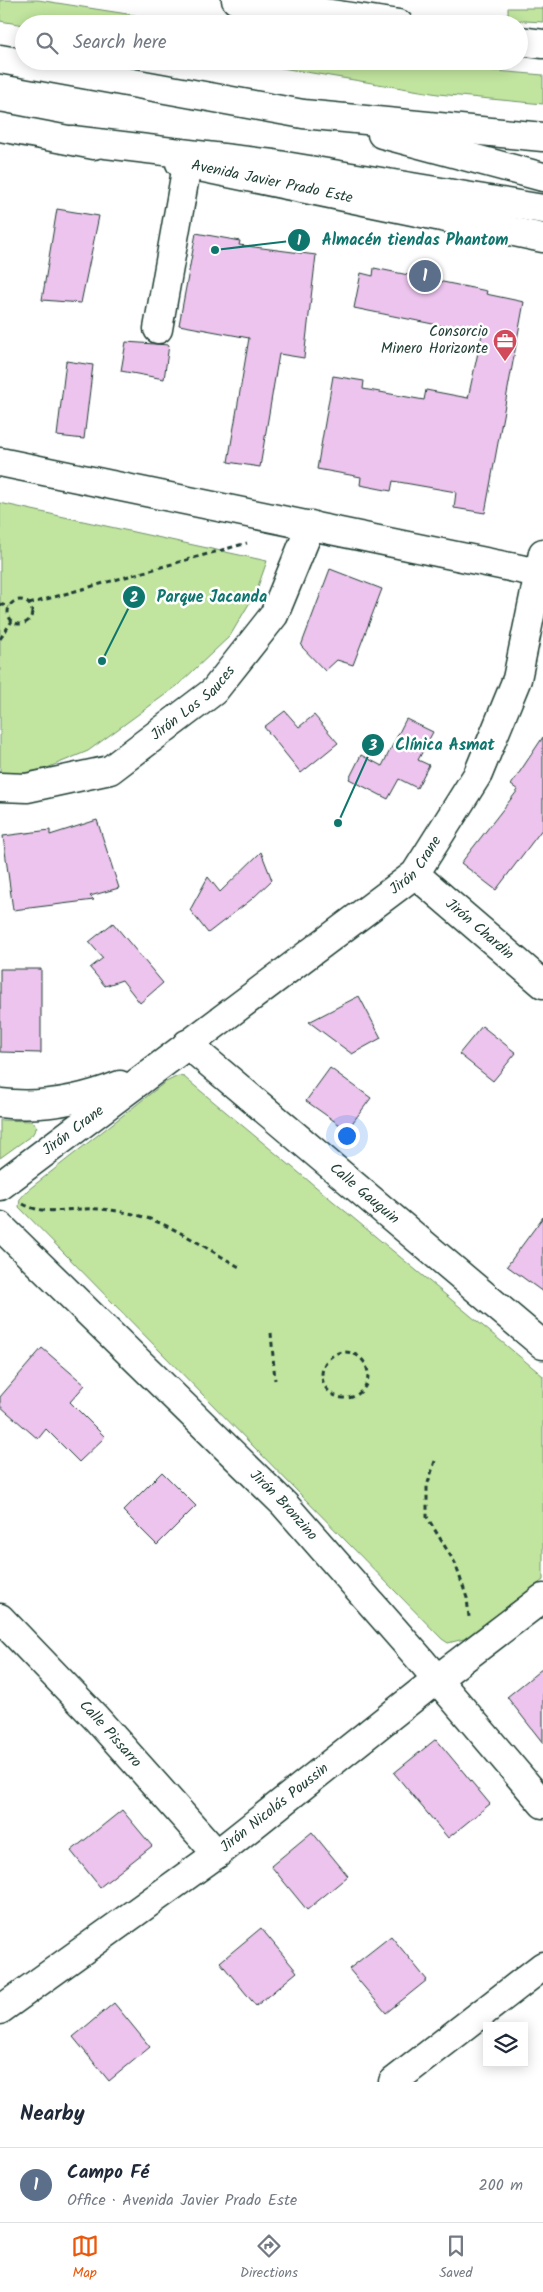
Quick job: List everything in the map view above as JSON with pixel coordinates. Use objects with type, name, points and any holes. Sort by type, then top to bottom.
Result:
[{"type":"main road","points":[[236,0],[338,15]]},
{"type":"main road","points":[[528,42],[543,44]]},
{"type":"main road","points":[[0,59],[15,62]]},
{"type":"main road","points":[[0,67],[15,68]]},
{"type":"main road","points":[[36,70],[83,74]]},
{"type":"main road","points":[[61,70],[303,114],[543,177]]},
{"type":"main road","points":[[303,114],[543,137]]},
{"type":"main road","name":"Avenida Javier Prado Este","points":[[0,127],[72,140],[543,238]]},
{"type":"main road","points":[[72,140],[273,164],[543,209]]},
{"type":"main road","points":[[158,329],[187,165]]},
{"type":"main road","points":[[0,462],[311,525],[542,567]]},
{"type":"main road","name":"Jirón Los Sauces","points":[[0,787],[27,788],[110,770],[214,691],[274,615],[311,525]]},
{"type":"main road","name":"Jirón Crane","points":[[10,1194],[147,1074],[415,874],[478,774],[516,679],[542,567]]},
{"type":"main road","name":"Jirón Chardin","points":[[415,874],[543,984]]},
{"type":"main road","name":"Calle Gauguin","points":[[187,1044],[543,1344]]},
{"type":"main road","name":"Jirón Crane","points":[[0,1103],[57,1103],[93,1095],[147,1074]]},
{"type":"main road","name":"Jirón Bronzino","points":[[0,1226],[284,1504],[543,1804]]},
{"type":"main road","name":"Jirón Nicolás Poussin","points":[[0,2010],[218,1854],[437,1679],[543,1598]]},
{"type":"main road","name":"Calle Pissarro","points":[[0,1618],[96,1718],[218,1854]]},
{"type":"main road","points":[[393,2082],[543,1966]]},
{"type":"path","points":[[0,604],[9,606],[18,600],[29,604],[254,541]]},
{"type":"path","points":[[9,606],[8,614],[12,621],[19,624],[27,622],[31,615],[29,604]]},
{"type":"path","points":[[0,639],[12,621]]},
{"type":"path","points":[[10,1194],[32,1209],[54,1211],[84,1208],[135,1215],[153,1220],[241,1268]]},
{"type":"path","points":[[272,1333],[275,1380]]},
{"type":"path","points":[[338,1353],[353,1353],[359,1356],[367,1369],[366,1385],[354,1396],[346,1398],[332,1394],[323,1383],[321,1373],[324,1365],[331,1356],[338,1353]]},
{"type":"path","points":[[435,1461],[427,1486],[428,1517],[455,1563],[468,1598],[470,1623]]},
{"type":"green space","points":[[0,0],[38,0],[134,15],[15,15],[15,24],[0,21]]},
{"type":"green space","points":[[508,8],[543,8],[543,22],[528,21],[528,15],[508,15]]},
{"type":"green space","points":[[294,70],[485,70],[543,75],[543,104],[438,94]]},
{"type":"green space","points":[[0,503],[267,561],[256,592],[230,636],[177,686],[88,751],[47,768],[5,777],[0,776]]},
{"type":"green space","points":[[178,1076],[184,1077],[543,1376],[543,1580],[464,1639],[448,1643],[442,1639],[19,1207],[20,1199],[28,1190],[164,1083]]},
{"type":"green space","points":[[0,1120],[32,1121],[37,1127],[32,1135],[0,1158]]},
{"type":"building","points":[[57,209],[99,216],[81,303],[42,300]]},
{"type":"building","points":[[196,233],[240,241],[239,245],[316,255],[304,358],[279,354],[260,467],[228,462],[249,338],[179,325]]},
{"type":"building","points":[[374,268],[487,291],[486,294],[524,302],[485,513],[454,508],[456,492],[393,481],[391,491],[360,485],[361,477],[317,469],[333,376],[364,381],[363,389],[424,400],[426,390],[468,398],[482,334],[354,308],[361,273],[373,276]]},
{"type":"building","points":[[126,342],[169,345],[164,379],[121,371]]},
{"type":"building","points":[[66,361],[93,365],[84,439],[57,436]]},
{"type":"building","points":[[330,569],[382,589],[353,665],[337,660],[325,671],[301,646]]},
{"type":"building","points":[[285,711],[299,727],[314,715],[338,743],[301,773],[264,727]]},
{"type":"building","points":[[406,719],[433,732],[418,760],[429,765],[417,788],[399,779],[388,799],[349,779],[361,755],[382,766]]},
{"type":"building","points":[[543,737],[543,828],[496,890],[461,863],[518,790],[511,785]]},
{"type":"building","points":[[97,820],[119,888],[90,896],[94,900],[13,910],[3,836],[50,830],[50,835]]},
{"type":"building","points":[[261,852],[272,880],[252,899],[208,933],[190,910],[208,877],[220,892]]},
{"type":"building","points":[[113,923],[163,983],[140,1003],[122,980],[105,986],[90,968],[103,958],[89,942]]},
{"type":"building","points":[[0,969],[41,969],[41,1053],[0,1052]]},
{"type":"building","points":[[359,996],[381,1038],[352,1054],[309,1022]]},
{"type":"building","points":[[482,1026],[516,1053],[493,1081],[459,1054]]},
{"type":"building","points":[[330,1068],[371,1098],[347,1130],[306,1101]]},
{"type":"building","points":[[543,1217],[543,1292],[507,1266]]},
{"type":"building","points":[[42,1348],[85,1385],[70,1402],[105,1437],[79,1462],[46,1429],[38,1439],[0,1406],[0,1397]]},
{"type":"building","points":[[162,1472],[196,1506],[157,1545],[123,1511]]},
{"type":"building","points":[[543,1668],[543,1743],[507,1697]]},
{"type":"building","points":[[436,1739],[490,1804],[448,1838],[394,1773]]},
{"type":"building","points":[[122,1810],[152,1846],[100,1887],[71,1851]]},
{"type":"building","points":[[312,1832],[348,1876],[307,1910],[271,1866]]},
{"type":"building","points":[[261,1928],[297,1972],[256,2006],[220,1962]]},
{"type":"building","points":[[391,1936],[427,1980],[386,2013],[349,1969]]},
{"type":"building","points":[[114,2003],[150,2047],[109,2081],[73,2037]]},
{"type":"place","name":"Almacén tiendas Phantom","points":[[215,250]]},
{"type":"place","name":"Campo Fé","points":[[425,276]]},
{"type":"place","name":"Consorcio Minero Horizonte","points":[[505,362]]},
{"type":"place","name":"Parque Jacanda","points":[[102,661]]},
{"type":"place","name":"Clínica Asmat","points":[[338,823]]}]
